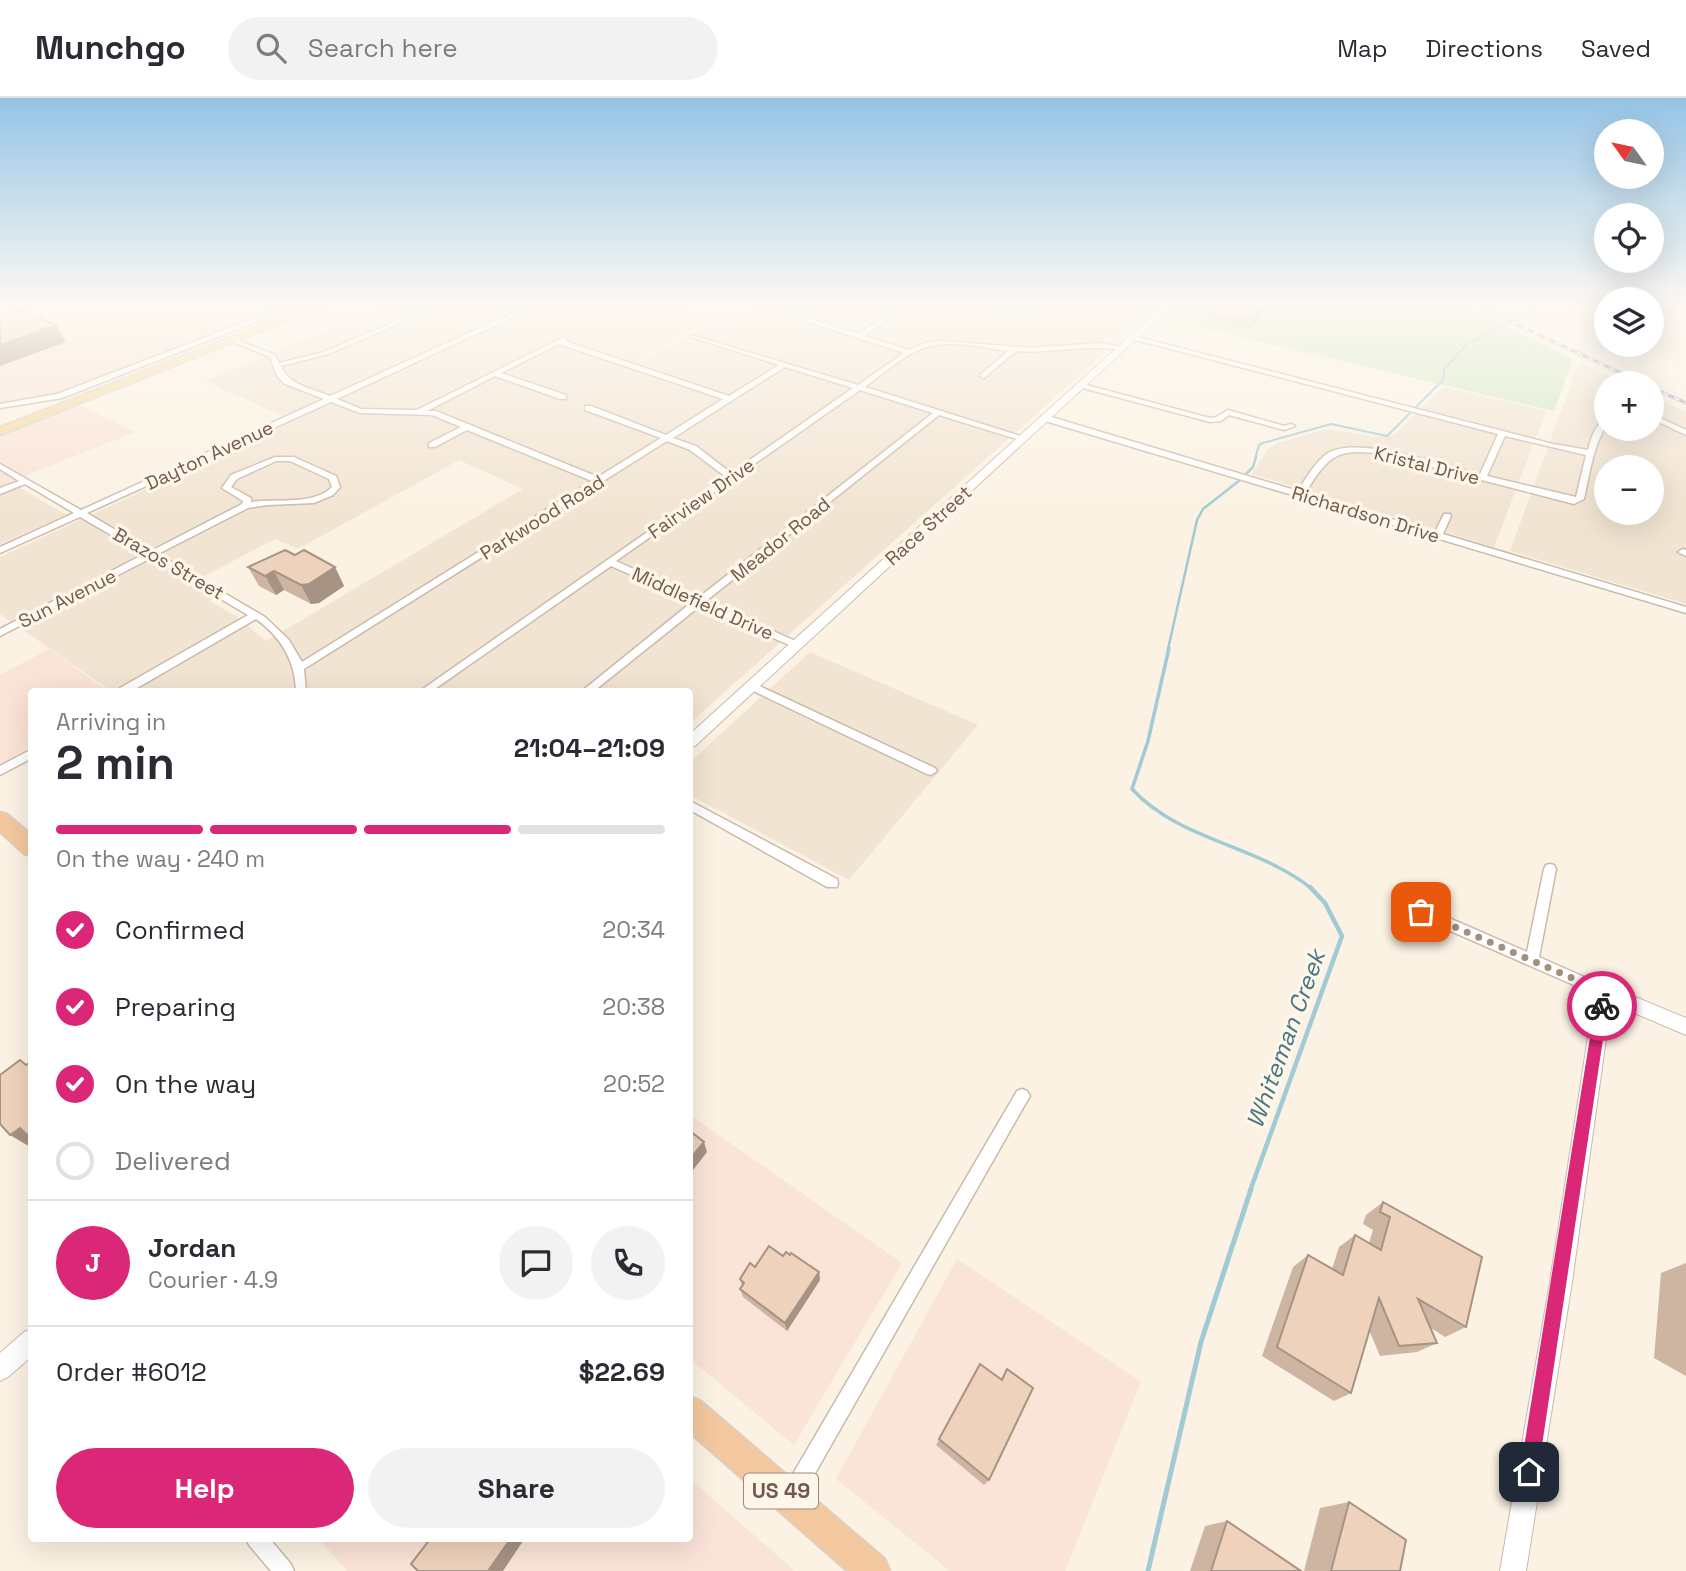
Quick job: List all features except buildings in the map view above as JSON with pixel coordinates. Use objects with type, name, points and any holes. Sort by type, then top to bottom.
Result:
[{"type":"highway","points":[[0,820],[28,844]]},
{"type":"highway","name":"US 49","points":[[693,1415],[873,1571]]},
{"type":"main road","points":[[0,431],[141,376]]},
{"type":"street","points":[[0,406],[59,396],[112,376]]},
{"type":"street","points":[[281,376],[288,382],[367,412],[420,411],[467,427],[600,481]]},
{"type":"street","name":"Dayton Avenue","points":[[0,550],[381,376]]},
{"type":"street","points":[[420,411],[491,376]]},
{"type":"street","points":[[500,376],[563,397]]},
{"type":"street","points":[[664,376],[730,399]]},
{"type":"street","name":"Parkwood Road","points":[[299,668],[768,376]]},
{"type":"street","points":[[821,376],[1023,438]]},
{"type":"street","name":"Fairview Drive","points":[[429,688],[875,376]]},
{"type":"street","name":"Race Street","points":[[693,740],[1092,376]]},
{"type":"street","points":[[1281,376],[1591,453],[1595,441]]},
{"type":"street","points":[[1082,385],[1210,419],[1218,419],[1228,412],[1284,428],[1291,426]]},
{"type":"street","points":[[588,408],[668,438],[706,456],[731,477]]},
{"type":"street","name":"Meador Road","points":[[591,688],[938,412]]},
{"type":"street","name":"Richardson Drive","points":[[1045,418],[1686,610]]},
{"type":"street","points":[[1664,422],[1686,433]]},
{"type":"street","points":[[432,444],[467,427]]},
{"type":"street","points":[[1482,479],[1503,433]]},
{"type":"street","name":"Kristal Drive","points":[[1300,495],[1323,458],[1345,450],[1382,452],[1574,501],[1580,499],[1591,453]]},
{"type":"street","points":[[275,459],[291,459],[336,482],[332,493],[319,499],[246,505],[248,500],[227,490],[226,484],[275,459]]},
{"type":"street","name":"Brazos Street","points":[[0,466],[256,615],[290,647],[299,668],[301,688]]},
{"type":"street","points":[[0,491],[26,481]]},
{"type":"street","name":"Sun Avenue","points":[[0,633],[246,505]]},
{"type":"street","points":[[1438,536],[1447,516]]},
{"type":"street","name":"Middlefield Drive","points":[[610,562],[796,645]]},
{"type":"street","points":[[129,688],[256,615]]},
{"type":"street","points":[[751,686],[931,771]]},
{"type":"street","points":[[0,771],[28,755]]},
{"type":"street","points":[[693,807],[832,883]]},
{"type":"street","points":[[1532,960],[1550,869]]},
{"type":"street","points":[[1405,905],[1686,1027]]},
{"type":"street","points":[[1513,1571],[1561,1282],[1604,992]]},
{"type":"street","points":[[790,1499],[1022,1096]]},
{"type":"street","points":[[0,1369],[28,1344]]},
{"type":"street","points":[[259,1542],[284,1571]]},
{"type":"shaded area","points":[[0,376],[119,376],[54,401],[0,410]]},
{"type":"shaded area","points":[[217,376],[1079,376],[693,720],[693,688],[107,688],[0,614],[0,557],[294,421],[204,381]],"holes":[[[459,460],[523,489],[266,641],[236,616],[209,601],[215,597],[191,583],[275,539],[298,549]]]},
{"type":"shaded area","points":[[1574,376],[1594,376],[1594,441],[1664,441],[1664,402],[1686,412],[1686,604],[1510,551]]},
{"type":"shaded area","points":[[1443,387],[1546,411],[1494,547],[1252,474],[1267,450],[1278,443],[1327,429],[1377,437],[1396,434]]},
{"type":"shaded area","points":[[79,405],[135,432],[0,486],[0,436]]},
{"type":"shaded area","points":[[10,482],[66,515],[0,544],[0,486]]},
{"type":"shaded area","points":[[49,649],[104,688],[28,688],[28,748],[0,765],[0,675]]},
{"type":"shaded area","points":[[810,652],[978,725],[849,880],[693,797],[693,759]]},
{"type":"shaded area","points":[[693,1117],[902,1263],[794,1445],[693,1361]]},
{"type":"shaded area","points":[[957,1259],[1141,1382],[1065,1571],[950,1571],[836,1479]]},
{"type":"shaded area","points":[[693,1482],[795,1571],[347,1571],[322,1542],[693,1542]]},
{"type":"green space","points":[[1405,376],[1567,376],[1554,411]]},
{"type":"waterway","name":"Whiteman Creek","points":[[1415,408],[1443,380],[1444,376]]},
{"type":"waterway","name":"Whiteman Creek","points":[[1255,459],[1259,445],[1263,443],[1331,424],[1387,436],[1411,412]]},
{"type":"waterway","name":"Whiteman Creek","points":[[1245,475],[1253,467],[1256,457]]},
{"type":"waterway","name":"Whiteman Creek","points":[[1168,649],[1197,520],[1203,509],[1240,480]]},
{"type":"waterway","name":"Whiteman Creek","points":[[1169,648],[1148,741],[1132,789],[1151,806],[1173,820],[1268,862],[1312,889]]},
{"type":"waterway","name":"Whiteman Creek","points":[[1250,1191],[1342,936],[1325,903],[1312,889]]},
{"type":"waterway","name":"Whiteman Creek","points":[[1148,1571],[1201,1342],[1251,1189]]},
{"type":"railway","points":[[1664,393],[1686,403]]},
{"type":"way so far","points":[[1421,912],[1604,992],[1602,1006]]},
{"type":"route","points":[[1529,1472],[1561,1282],[1602,1006]]}]
